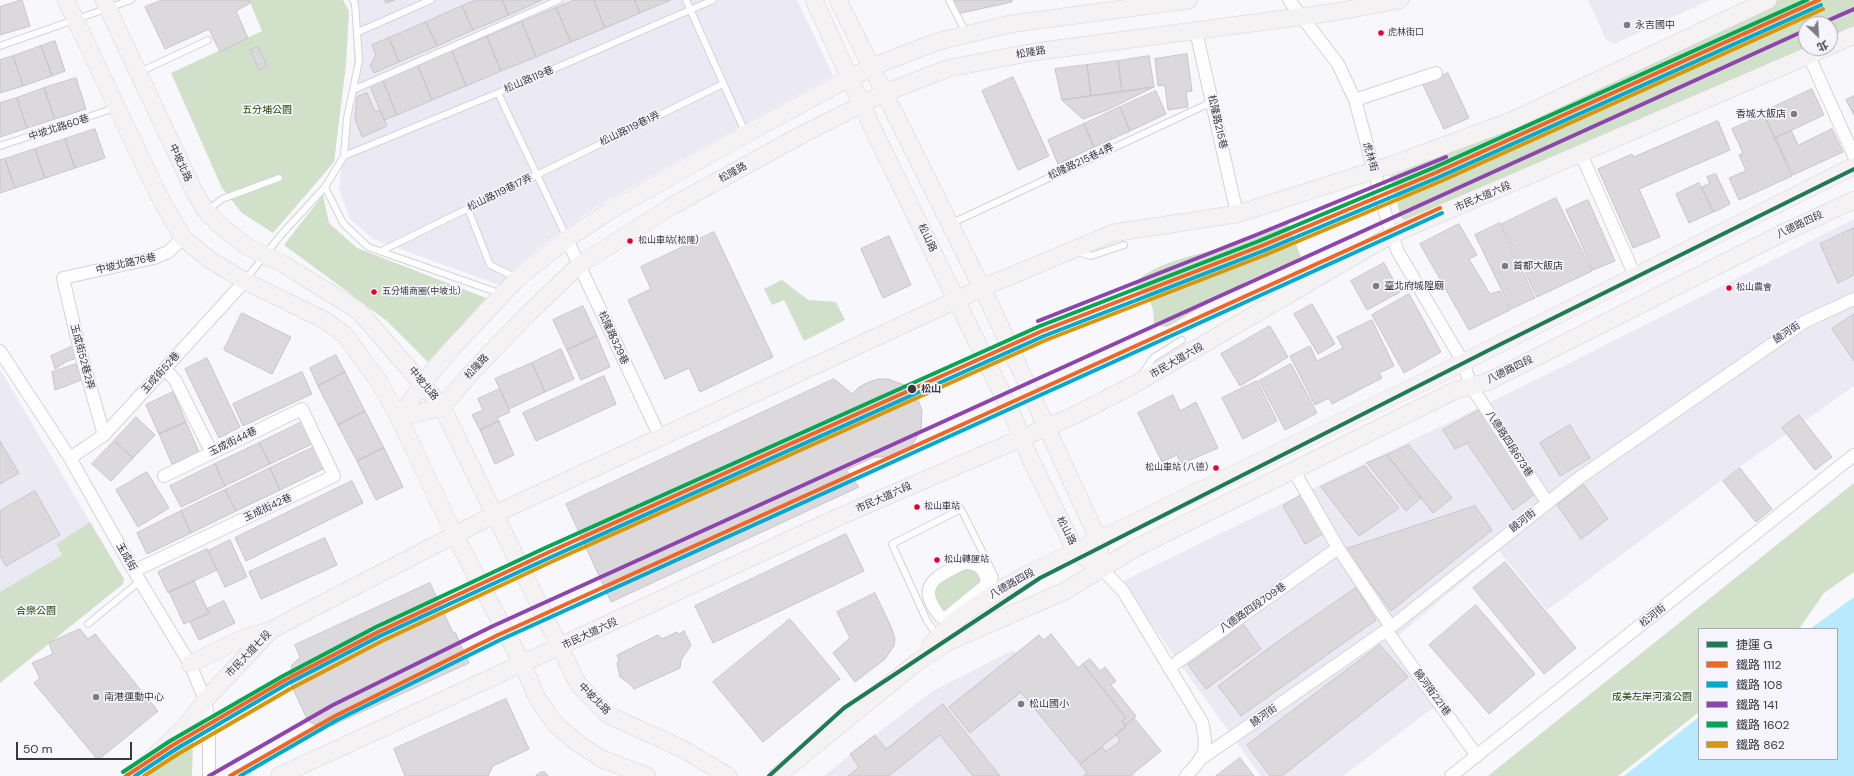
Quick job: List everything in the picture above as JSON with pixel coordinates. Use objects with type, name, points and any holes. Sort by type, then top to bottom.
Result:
[{"type":"street","points":[[66,0],[158,194],[183,238],[210,260],[245,281],[326,321],[345,335],[379,382],[399,418],[454,534],[523,665],[537,698],[556,725],[579,744],[602,759],[646,776]]},
{"type":"street","name":"松山路","points":[[814,0],[1015,420],[1029,456],[1076,552],[1102,569]]},
{"type":"street","points":[[838,0],[982,288],[1099,540],[1102,569],[1123,592],[1202,722],[1206,741],[1202,758],[1186,776]]},
{"type":"street","points":[[399,418],[423,383],[448,353],[518,278],[567,239],[608,212],[746,134],[851,78],[871,68],[936,42],[1010,24],[1189,0]]},
{"type":"street","name":"虎林街","points":[[1289,0],[1300,17],[1338,64],[1355,100],[1391,235],[1398,252],[1463,362],[1471,386]]},
{"type":"street","name":"松隆路","points":[[442,407],[473,371],[524,317],[579,265],[672,206],[862,103],[884,93],[949,68],[1034,52],[1300,17],[1400,0]]},
{"type":"street","points":[[454,534],[982,288],[1113,232],[1237,214],[1374,169],[1400,162],[1513,120],[1768,0]]},
{"type":"street","name":"中坡北路","points":[[106,4],[194,191],[206,211],[223,228],[246,246],[283,264],[359,311],[423,383],[442,407],[578,684],[608,715],[683,750],[728,776]]},
{"type":"street","name":"松隆路215巷","points":[[1196,31],[1237,214]]},
{"type":"street","points":[[1838,42],[1854,35]]},
{"type":"street","points":[[1809,56],[1854,156]]},
{"type":"street","name":"市民大道六段","points":[[523,665],[841,516],[1046,428],[1135,384],[1391,235],[1809,56]]},
{"type":"street","points":[[1355,100],[1436,73]]},
{"type":"street","points":[[1581,154],[1635,276]]},
{"type":"street","name":"八德路四段","points":[[778,776],[943,639],[987,591],[1076,552],[1463,362],[1854,166]]},
{"type":"street","name":"八德路四段","points":[[943,639],[1065,591],[1134,549],[1456,390],[1487,382],[1765,242],[1854,200]]},
{"type":"street","name":"中坡北路76巷","points":[[63,278],[154,258],[168,252],[183,238]]},
{"type":"street","name":"松隆路329巷","points":[[567,239],[660,437]]},
{"type":"street","name":"玉成街52巷2弄","points":[[63,278],[79,347],[104,435]]},
{"type":"street","name":"玉成街52巷","points":[[70,458],[104,435],[245,281]]},
{"type":"street","name":"饒河街","points":[[1202,758],[1388,629],[1579,478],[1804,322],[1854,299]]},
{"type":"street","name":"玉成街","points":[[0,352],[70,458],[137,576],[190,664],[205,700],[209,721],[209,776]]},
{"type":"street","points":[[166,369],[175,380],[212,453]]},
{"type":"street","name":"八德路四段673巷","points":[[1471,386],[1547,502]]},
{"type":"street","points":[[399,418],[442,407]]},
{"type":"street","name":"玉成街44巷","points":[[164,476],[302,409]]},
{"type":"street","name":"玉成街42巷","points":[[137,576],[334,476],[302,409]]},
{"type":"street","name":"松河街","points":[[1451,776],[1854,455]]},
{"type":"street","points":[[1294,471],[1338,548],[1388,629]]},
{"type":"street","name":"市民大道七段","points":[[134,776],[186,726],[205,700],[271,630],[427,551],[454,534]]},
{"type":"street","name":"八德路四段709巷","points":[[1169,668],[1338,548]]},
{"type":"street","points":[[964,563],[971,563],[983,569],[987,582],[987,591],[945,618],[938,615],[930,599],[930,583],[936,576],[964,563]]},
{"type":"street","name":"饒河街221巷","points":[[1388,629],[1477,756]]},
{"type":"street","points":[[190,664],[241,639],[271,630]]},
{"type":"street","points":[[279,776],[523,665]]},
{"type":"lane","points":[[0,46],[76,20],[106,4],[131,0]]},
{"type":"lane","points":[[245,281],[264,254],[325,187],[344,156],[347,118],[359,61],[358,32],[355,4],[353,0]]},
{"type":"lane","points":[[358,32],[431,0]]},
{"type":"lane","points":[[352,90],[559,0]]},
{"type":"lane","points":[[686,0],[746,134]]},
{"type":"lane","name":"松山路119巷","points":[[344,156],[498,93],[713,0]]},
{"type":"lane","points":[[949,0],[966,35]]},
{"type":"lane","points":[[138,72],[208,40]]},
{"type":"lane","name":"松山路119巷1弄","points":[[538,175],[723,84]]},
{"type":"lane","name":"松山路119巷17弄","points":[[381,252],[538,175],[498,93]]},
{"type":"lane","name":"松隆路215巷4弄","points":[[950,224],[1212,102]]},
{"type":"lane","name":"中坡北路60巷","points":[[0,146],[117,108]]},
{"type":"lane","points":[[538,175],[567,239]]},
{"type":"lane","points":[[206,211],[222,199],[279,178]]},
{"type":"lane","points":[[325,187],[343,223],[368,247],[503,294]]},
{"type":"lane","points":[[468,209],[490,265],[518,278]]},
{"type":"lane","points":[[1070,251],[1091,256],[1124,246]]},
{"type":"lane","points":[[1135,384],[1153,358],[1182,340]]},
{"type":"lane","points":[[943,639],[927,621],[892,544],[961,509],[996,577],[987,591]]},
{"type":"lane","points":[[88,624],[137,576]]},
{"type":"shaded area","points":[[349,0],[797,0],[833,75],[599,205],[549,240],[515,268],[499,285],[373,239],[350,219],[339,189],[354,61],[352,10]]},
{"type":"shaded area","name":"永吉國中","points":[[1588,0],[1710,0],[1614,44],[1606,40]]},
{"type":"shaded area","points":[[1854,219],[1854,386],[1737,469],[1547,610],[1499,551],[1393,640],[1434,707],[1343,776],[1261,776],[1121,582],[1558,369]]},
{"type":"shaded area","points":[[0,369],[90,522],[56,544],[62,555],[0,592]]},
{"type":"shaded area","name":"松山國小","points":[[1051,634],[1078,667],[1090,659],[1136,716],[1134,719],[1161,751],[1134,773],[1136,776],[824,776],[933,691],[1013,650],[1016,653],[1039,635],[1044,640]]},
{"type":"green space","name":"五分埔公園","points":[[249,0],[343,0],[349,11],[346,65],[334,162],[273,233],[242,213],[222,188],[171,73],[262,31]]},
{"type":"green space","points":[[1779,0],[1854,0],[1854,28],[1838,35],[1838,16],[1798,16],[1798,51],[1406,220],[1401,218],[1390,176],[1479,141],[1685,41]]},
{"type":"green space","points":[[323,195],[329,223],[357,248],[486,298],[428,362],[387,321],[284,245]]},
{"type":"green space","points":[[1287,221],[1301,257],[1247,281],[1167,327],[1154,325],[1152,306],[1144,293],[1134,284],[1144,276],[1168,263],[1236,243]]},
{"type":"green space","points":[[782,280],[808,300],[836,302],[845,320],[804,341],[784,300],[772,305],[764,289]]},
{"type":"green space","name":"成美左岸河濱公園","points":[[1854,483],[1854,572],[1824,593],[1800,628],[1698,628],[1698,713],[1618,776],[1488,776]]},
{"type":"green space","name":"合樂公園","points":[[90,522],[124,579],[123,584],[0,683],[0,592],[62,555],[56,544]]},
{"type":"green space","points":[[966,567],[977,572],[980,579],[979,583],[944,613],[934,596],[934,590],[940,581]]},
{"type":"green space","points":[[190,738],[193,741],[192,776],[147,776]]},
{"type":"water","points":[[1854,597],[1854,776],[1624,776],[1698,718],[1698,760],[1838,760],[1838,628],[1811,628]]},
{"type":"building","points":[[22,0],[30,26],[0,35],[0,7]]},
{"type":"building","points":[[162,0],[249,0],[250,3],[236,11],[248,38],[220,52],[209,29],[165,49],[145,7]]},
{"type":"building","points":[[385,0],[395,0],[386,3]]},
{"type":"building","points":[[476,0],[502,0],[509,15],[473,30],[462,6]]},
{"type":"building","points":[[502,0],[542,0],[509,15]]},
{"type":"building","points":[[575,0],[594,0],[605,28],[571,42],[556,8]]},
{"type":"building","points":[[594,0],[635,0],[640,13],[605,28]]},
{"type":"building","points":[[635,0],[671,0],[640,13]]},
{"type":"building","points":[[954,0],[1012,0],[1012,2],[957,14]]},
{"type":"building","points":[[462,6],[473,30],[437,46],[426,22]]},
{"type":"building","points":[[556,8],[571,42],[536,57],[522,22]]},
{"type":"building","points":[[426,22],[437,46],[399,62],[389,38]]},
{"type":"building","points":[[522,22],[536,57],[501,71],[487,37]]},
{"type":"building","points":[[487,37],[501,71],[466,86],[452,51]]},
{"type":"building","points":[[389,38],[399,62],[374,73],[370,66],[376,54],[372,45]]},
{"type":"building","points":[[55,41],[65,71],[52,76],[41,46]]},
{"type":"building","points":[[41,46],[52,76],[23,86],[13,56]]},
{"type":"building","points":[[258,47],[267,66],[259,70],[250,50]]},
{"type":"building","points":[[452,51],[466,86],[432,100],[418,66]]},
{"type":"building","points":[[1187,54],[1192,91],[1186,92],[1188,107],[1168,110],[1165,85],[1158,86],[1155,59]]},
{"type":"building","points":[[13,56],[23,86],[0,93],[0,60]]},
{"type":"building","points":[[1149,56],[1154,87],[1122,92],[1118,61]]},
{"type":"building","points":[[1118,61],[1122,92],[1091,96],[1087,65]]},
{"type":"building","points":[[1087,65],[1091,96],[1062,100],[1055,69]]},
{"type":"building","points":[[418,66],[432,100],[397,115],[383,80]]},
{"type":"building","points":[[1448,73],[1469,118],[1444,129],[1423,85]]},
{"type":"building","points":[[1013,77],[1049,156],[1018,170],[982,91]]},
{"type":"building","points":[[76,78],[86,109],[55,119],[44,88]]},
{"type":"building","points":[[383,81],[397,115],[384,120],[370,86]]},
{"type":"building","points":[[1154,87],[1107,110],[1083,119],[1062,100]]},
{"type":"building","points":[[44,88],[55,119],[27,128],[17,98]]},
{"type":"building","name":"香城大飯店","points":[[1812,89],[1824,115],[1775,138],[1763,112]]},
{"type":"building","points":[[1156,91],[1166,114],[1130,131],[1120,107]]},
{"type":"building","points":[[367,93],[375,112],[380,110],[387,126],[362,137],[355,119],[357,97]]},
{"type":"building","points":[[1854,96],[1854,115],[1846,100]]},
{"type":"building","points":[[17,98],[27,128],[0,137],[0,103]]},
{"type":"building","points":[[1120,107],[1130,131],[1094,147],[1084,124]]},
{"type":"building","points":[[1764,115],[1792,176],[1739,200],[1729,178],[1746,171],[1739,155],[1743,153],[1732,129]]},
{"type":"building","points":[[1718,121],[1730,150],[1639,189],[1660,237],[1633,248],[1598,169],[1632,154],[1633,157]]},
{"type":"building","points":[[1084,124],[1094,147],[1058,164],[1048,140]]},
{"type":"building","points":[[95,129],[105,158],[75,168],[65,139]]},
{"type":"building","points":[[1832,129],[1843,152],[1793,175],[1775,138],[1791,130],[1798,145]]},
{"type":"building","points":[[65,139],[75,168],[45,178],[35,149]]},
{"type":"building","points":[[35,149],[45,178],[15,188],[5,159]]},
{"type":"building","points":[[5,159],[15,188],[0,193],[0,160]]},
{"type":"building","points":[[1716,174],[1730,204],[1714,212],[1702,187],[1710,183],[1707,177]]},
{"type":"building","points":[[1699,183],[1713,212],[1689,223],[1676,194]]},
{"type":"building","points":[[1556,198],[1592,271],[1537,297],[1502,224]]},
{"type":"building","points":[[1588,200],[1615,261],[1593,270],[1566,210]]},
{"type":"building","name":"首都大飯店","points":[[1500,223],[1535,298],[1511,309],[1475,235]]},
{"type":"building","points":[[1459,224],[1477,255],[1469,259],[1490,294],[1500,291],[1510,310],[1469,330],[1420,244]]},
{"type":"building","points":[[1854,228],[1854,275],[1838,283],[1820,244]]},
{"type":"building","points":[[714,232],[773,357],[700,392],[689,368],[665,379],[628,300],[651,289],[641,267]]},
{"type":"building","points":[[889,236],[911,285],[883,298],[861,249]]},
{"type":"building","name":"臺北府城隍廟","points":[[1384,263],[1400,292],[1367,310],[1351,281]]},
{"type":"building","points":[[1409,294],[1441,352],[1404,373],[1372,315]]},
{"type":"building","points":[[1312,304],[1335,344],[1318,354],[1294,314]]},
{"type":"building","points":[[583,306],[597,336],[567,350],[553,320]]},
{"type":"building","points":[[242,313],[291,337],[272,374],[224,350]]},
{"type":"building","points":[[1854,314],[1854,361],[1832,329]]},
{"type":"building","points":[[1372,320],[1394,366],[1379,373],[1382,378],[1332,404],[1329,398],[1315,405],[1290,356],[1310,346],[1317,361],[1343,348],[1337,337]]},
{"type":"building","points":[[1270,326],[1288,357],[1240,386],[1221,354]]},
{"type":"building","points":[[597,336],[610,367],[581,380],[567,350]]},
{"type":"building","points":[[71,347],[78,358],[67,361],[55,369],[51,356]]},
{"type":"building","points":[[561,349],[574,379],[545,392],[532,363]]},
{"type":"building","points":[[336,355],[345,372],[318,386],[310,368]]},
{"type":"building","points":[[207,358],[240,427],[219,438],[185,369]]},
{"type":"building","points":[[532,363],[545,392],[509,409],[495,379]]},
{"type":"building","points":[[76,364],[84,379],[55,390],[52,372]]},
{"type":"building","points":[[1291,364],[1317,413],[1285,430],[1259,381]]},
{"type":"building","points":[[302,372],[312,394],[243,426],[233,404]]},
{"type":"building","points":[[345,372],[365,411],[338,425],[318,386]]},
{"type":"building","points":[[604,376],[616,404],[536,441],[523,413]]},
{"type":"building","points":[[834,379],[852,394],[859,387],[878,379],[888,379],[907,386],[919,402],[922,411],[921,430],[911,447],[893,457],[874,457],[846,470],[859,487],[611,602],[566,504]]},
{"type":"building","points":[[1257,381],[1277,421],[1243,439],[1222,398]]},
{"type":"building","points":[[500,389],[510,412],[497,418],[499,421],[480,430],[472,415],[483,410],[478,399]]},
{"type":"building","points":[[173,392],[186,422],[159,434],[146,405]]},
{"type":"building","points":[[1173,395],[1180,411],[1196,402],[1218,448],[1181,464],[1177,455],[1162,462],[1138,413]]},
{"type":"building","points":[[1479,410],[1535,494],[1513,510],[1467,443],[1455,449],[1443,430]]},
{"type":"building","points":[[365,411],[384,448],[357,461],[338,425]]},
{"type":"building","points":[[1799,415],[1832,457],[1815,470],[1782,428]]},
{"type":"building","points":[[136,417],[155,435],[133,458],[114,441]]},
{"type":"building","points":[[304,421],[314,443],[270,464],[259,443]]},
{"type":"building","points":[[499,421],[514,455],[495,464],[480,430]]},
{"type":"building","points":[[186,422],[199,452],[172,464],[159,434]]},
{"type":"building","points":[[1570,425],[1590,458],[1560,476],[1540,443]]},
{"type":"building","points":[[0,441],[19,473],[0,484]]},
{"type":"building","points":[[114,441],[133,458],[111,481],[92,464]]},
{"type":"building","points":[[259,443],[270,464],[225,486],[215,464]]},
{"type":"building","points":[[1409,445],[1452,498],[1433,513],[1387,455]]},
{"type":"building","points":[[314,447],[325,468],[280,490],[270,468]]},
{"type":"building","points":[[384,448],[403,487],[376,500],[357,461]]},
{"type":"building","points":[[1387,455],[1421,498],[1406,511],[1367,463]]},
{"type":"building","points":[[215,464],[225,486],[181,507],[170,486]]},
{"type":"building","points":[[1365,466],[1399,508],[1359,536],[1321,487]]},
{"type":"building","points":[[270,468],[280,490],[236,511],[225,490]]},
{"type":"building","points":[[1740,468],[1772,509],[1756,522],[1723,481]]},
{"type":"building","points":[[147,472],[169,508],[138,527],[116,490]]},
{"type":"building","points":[[352,481],[363,503],[246,561],[235,538]]},
{"type":"building","points":[[1584,485],[1608,519],[1581,539],[1557,505]]},
{"type":"building","points":[[225,490],[236,511],[191,533],[181,511]]},
{"type":"building","points":[[35,491],[60,535],[6,566],[0,556],[0,511]]},
{"type":"building","points":[[1303,494],[1326,532],[1305,544],[1283,506]]},
{"type":"building","points":[[1475,506],[1492,530],[1391,611],[1346,549]]},
{"type":"building","points":[[181,511],[191,533],[147,554],[137,533]]},
{"type":"building","points":[[846,534],[864,571],[713,643],[695,606]]},
{"type":"building","points":[[325,538],[337,565],[261,599],[249,572]]},
{"type":"building","points":[[230,540],[247,577],[225,587],[208,551]]},
{"type":"building","points":[[207,549],[217,570],[168,593],[158,572]]},
{"type":"building","points":[[1505,562],[1576,648],[1544,674],[1473,588]]},
{"type":"building","points":[[194,581],[209,613],[184,624],[169,592]]},
{"type":"building","points":[[430,583],[453,633],[455,632],[469,663],[331,726],[318,726],[308,721],[289,680],[292,665],[300,657],[295,645]]},
{"type":"building","points":[[1356,588],[1376,620],[1241,716],[1218,686],[1277,642]]},
{"type":"building","points":[[875,593],[892,629],[895,639],[894,646],[885,659],[855,682],[833,653],[850,638],[837,612]]},
{"type":"building","points":[[224,601],[235,623],[199,640],[190,622],[209,613],[207,609]]},
{"type":"building","points":[[1476,605],[1535,674],[1489,714],[1429,645]]},
{"type":"building","points":[[790,619],[840,679],[763,742],[713,682]]},
{"type":"building","points":[[1244,625],[1261,649],[1206,689],[1188,665]]},
{"type":"building","name":"南港運動中心","points":[[80,629],[88,639],[95,634],[158,711],[98,760],[34,683],[40,678],[32,663],[53,654],[49,643]]},
{"type":"building","points":[[684,631],[691,645],[681,660],[680,668],[634,689],[620,677],[617,663],[619,660],[617,655],[658,635],[662,639],[677,632],[679,634]]},
{"type":"building","points":[[1051,634],[1078,668],[1083,664],[1126,718],[1122,721],[1126,727],[1080,764],[1021,692],[970,733],[949,707],[1039,635],[1044,640]]},
{"type":"building","points":[[1380,645],[1408,677],[1282,776],[1270,776],[1247,745]]},
{"type":"building","points":[[1090,659],[1100,671],[1105,667],[1116,681],[1111,685],[1136,716],[1125,725],[1122,721],[1126,718],[1083,664]]},
{"type":"building","points":[[506,699],[529,749],[493,766],[488,776],[405,776],[394,749]]},
{"type":"building","points":[[943,704],[1000,776],[973,776],[940,735],[889,776],[848,776],[859,767],[850,754],[875,735],[886,749]]},
{"type":"building","points":[[1134,718],[1161,751],[1130,776],[1084,776],[1087,773],[1080,764],[1102,747],[1106,752],[1120,741],[1116,735]]},
{"type":"building","points":[[1240,758],[1254,776],[1216,776]]},
{"type":"building","points":[[541,772],[545,772],[548,776],[536,776]]},
{"type":"metro line","name":"G","points":[[769,776],[844,708],[1040,578],[1497,346],[1854,169]]},
{"type":"rail line","name":"1602","points":[[123,772],[170,741],[283,676],[376,627],[545,548],[1040,326],[1259,241],[1433,168],[1807,0]]},
{"type":"rail line","name":"1112","points":[[126,776],[173,745],[285,680],[378,632],[547,553],[1042,331],[1261,246],[1435,173],[1819,0]]},
{"type":"rail line","name":"108","points":[[135,776],[176,749],[287,684],[380,636],[549,558],[1044,336],[1263,251],[1437,178],[1821,5]]},
{"type":"rail line","name":"862","points":[[144,776],[178,754],[290,689],[382,641],[551,562],[1046,340],[1265,255],[1439,182],[1823,9]]},
{"type":"rail line","name":"141","points":[[1838,16],[1854,9]]},
{"type":"rail line","name":"141","points":[[209,776],[333,705],[493,626],[1798,34]]},
{"type":"rail line","name":"141","points":[[1038,321],[1256,235],[1446,157]]},
{"type":"rail line","name":"1112","points":[[230,776],[335,716],[498,635],[1440,208]]},
{"type":"rail line","name":"108","points":[[240,776],[337,720],[500,640],[1442,213]]},
{"type":"place","name":"永吉國中","points":[[1627,25]]},
{"type":"place","name":"虎林街口","points":[[1381,33]]},
{"type":"place","name":"香城大飯店","points":[[1794,114]]},
{"type":"place","name":"松山車站(松隆)","points":[[630,241]]},
{"type":"place","name":"首都大飯店","points":[[1505,266]]},
{"type":"place","name":"臺北府城隍廟","points":[[1376,286]]},
{"type":"place","name":"松山農會","points":[[1729,288]]},
{"type":"place","name":"五分埔商圈(中坡北)","points":[[374,292]]},
{"type":"place","name":"松山","points":[[912,389]]},
{"type":"place","name":"松山車站 (八德)","points":[[1216,468]]},
{"type":"place","name":"松山車站","points":[[917,507]]},
{"type":"place","name":"松山轉運站","points":[[937,560]]},
{"type":"place","name":"南港運動中心","points":[[96,697]]},
{"type":"place","name":"松山國小","points":[[1021,704]]}]
